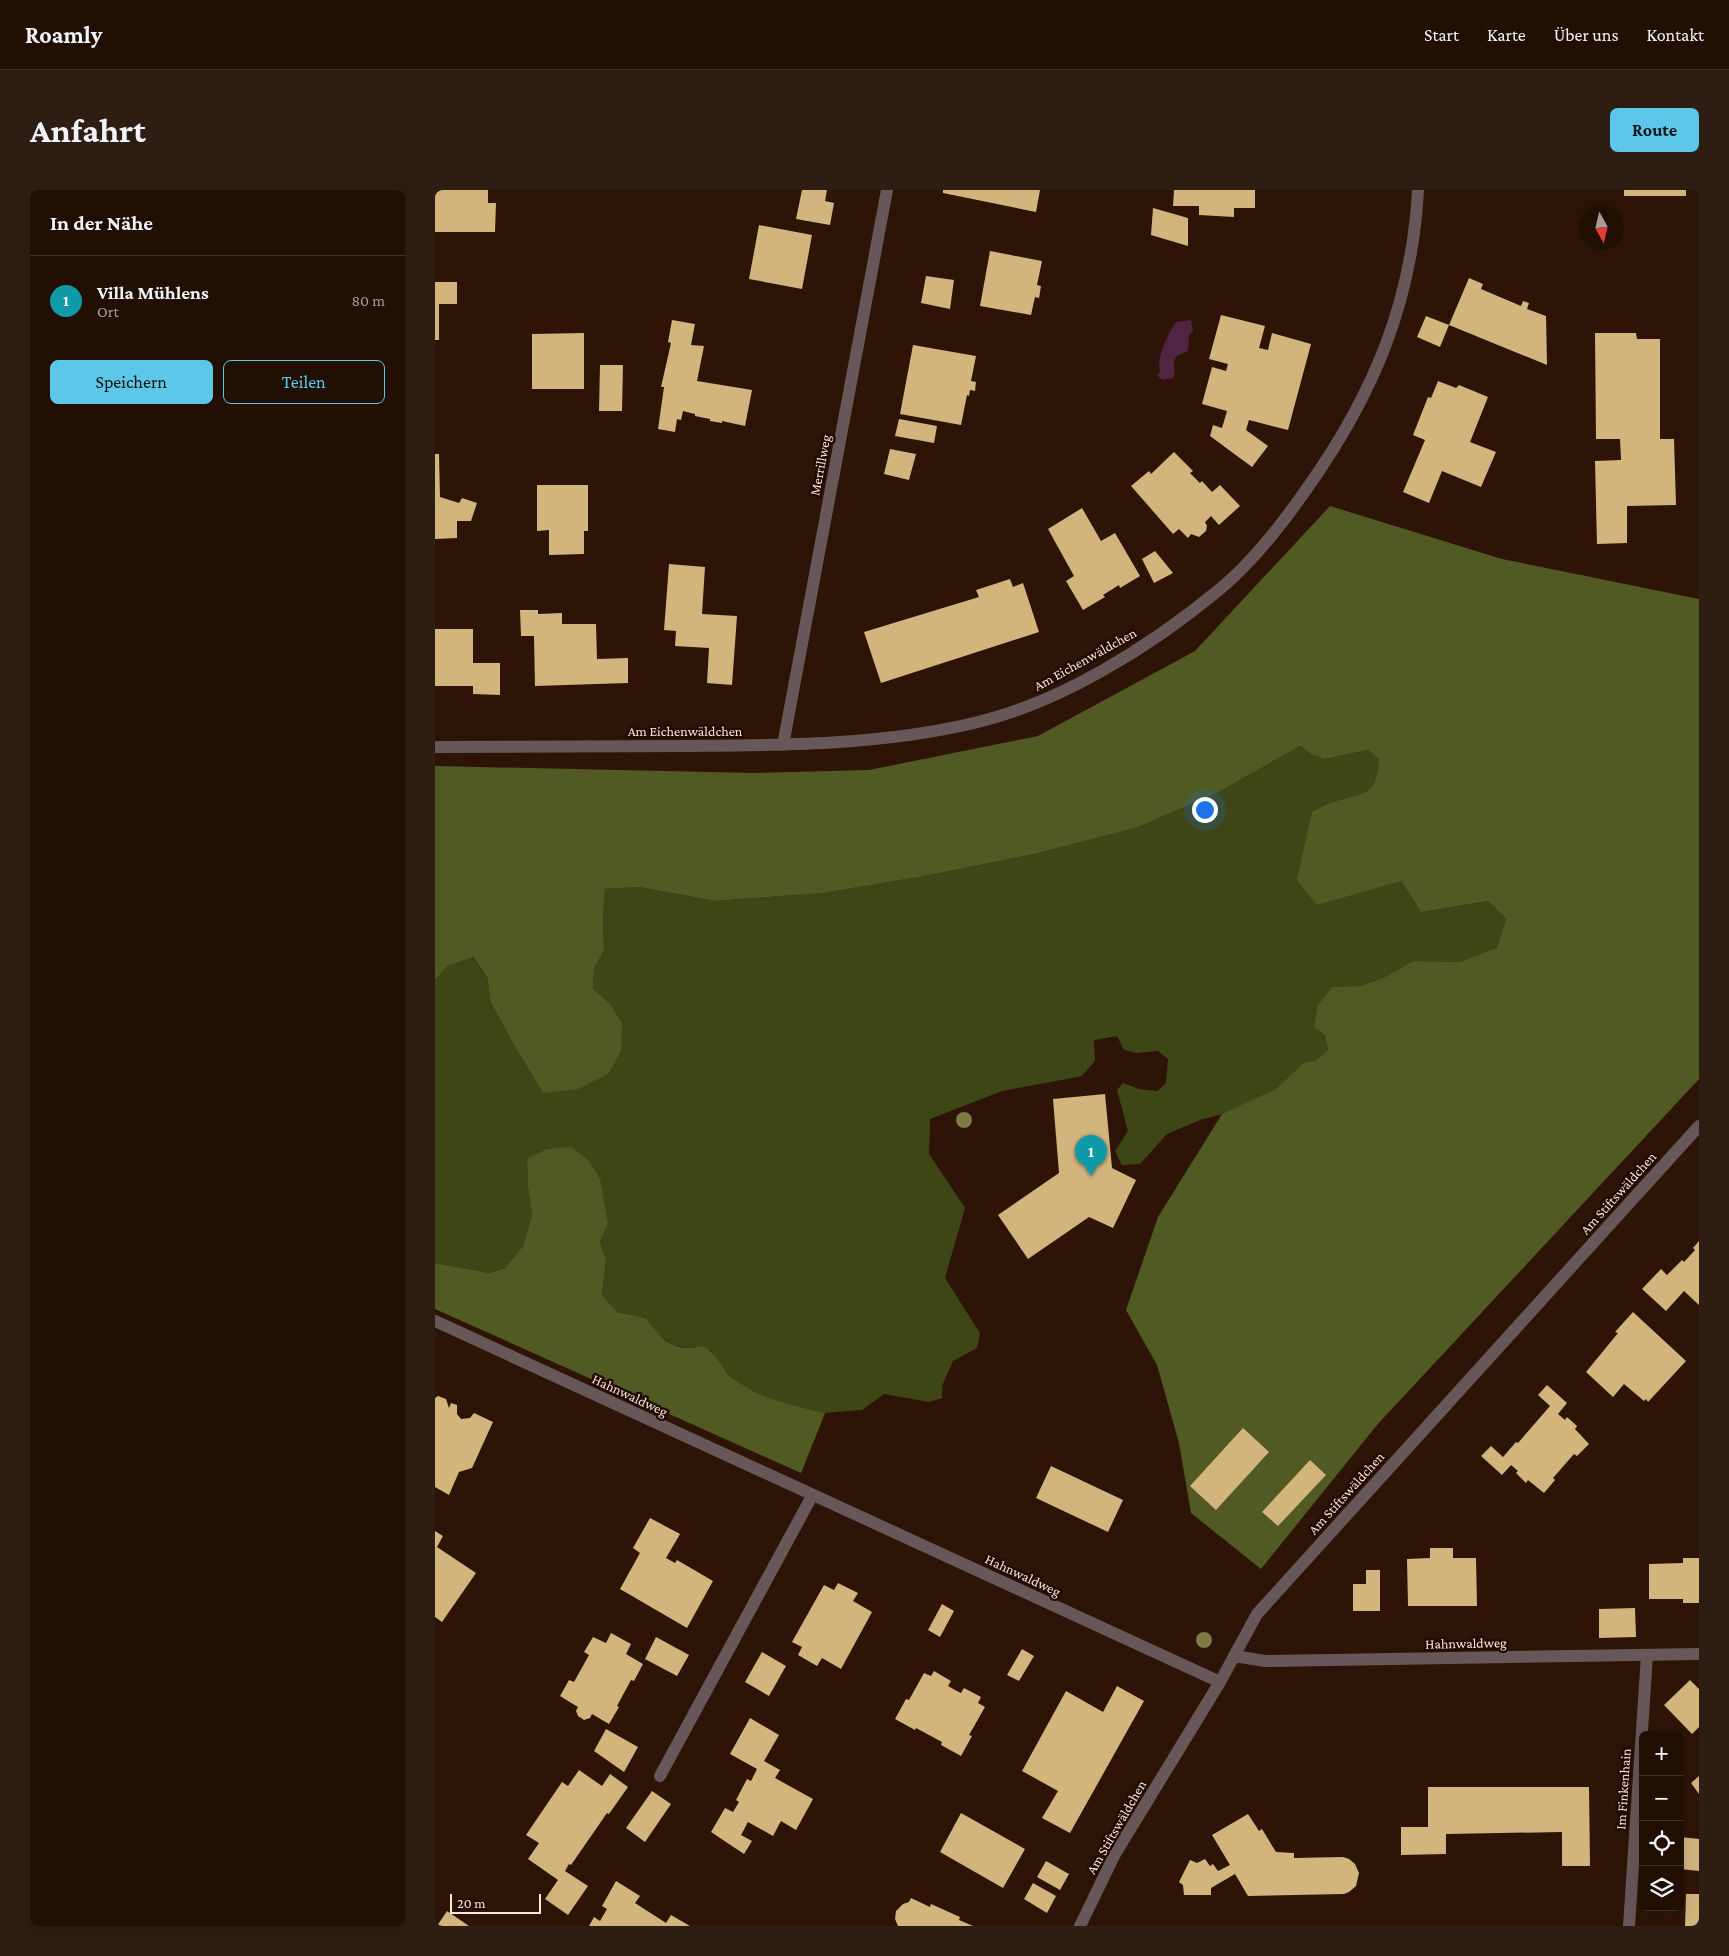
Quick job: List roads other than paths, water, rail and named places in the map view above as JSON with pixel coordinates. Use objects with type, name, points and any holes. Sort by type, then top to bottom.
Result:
[{"type":"street","name":"Merrillweg","points":[[783,745],[887,190]]},
{"type":"street","name":"Am Eichenwäldchen","points":[[435,747],[783,745],[874,740],[966,725],[1050,698],[1134,652],[1222,588],[1258,551],[1296,505],[1330,457],[1364,398],[1390,337],[1408,273],[1418,190]]},
{"type":"street","name":"Am Stiftswäldchen","points":[[1079,1926],[1115,1854],[1221,1682],[1257,1614],[1699,1126]]},
{"type":"street","name":"Hahnwaldweg","points":[[435,1321],[812,1496],[1221,1682]]},
{"type":"street","points":[[660,1776],[812,1496]]},
{"type":"street","name":"Im Finkenhain","points":[[1629,1926],[1647,1654]]},
{"type":"street","name":"Hahnwaldweg","points":[[1234,1656],[1265,1661],[1699,1654]]},
{"type":"place","name":"Villa Mühlens","points":[[1091,1176]]}]
